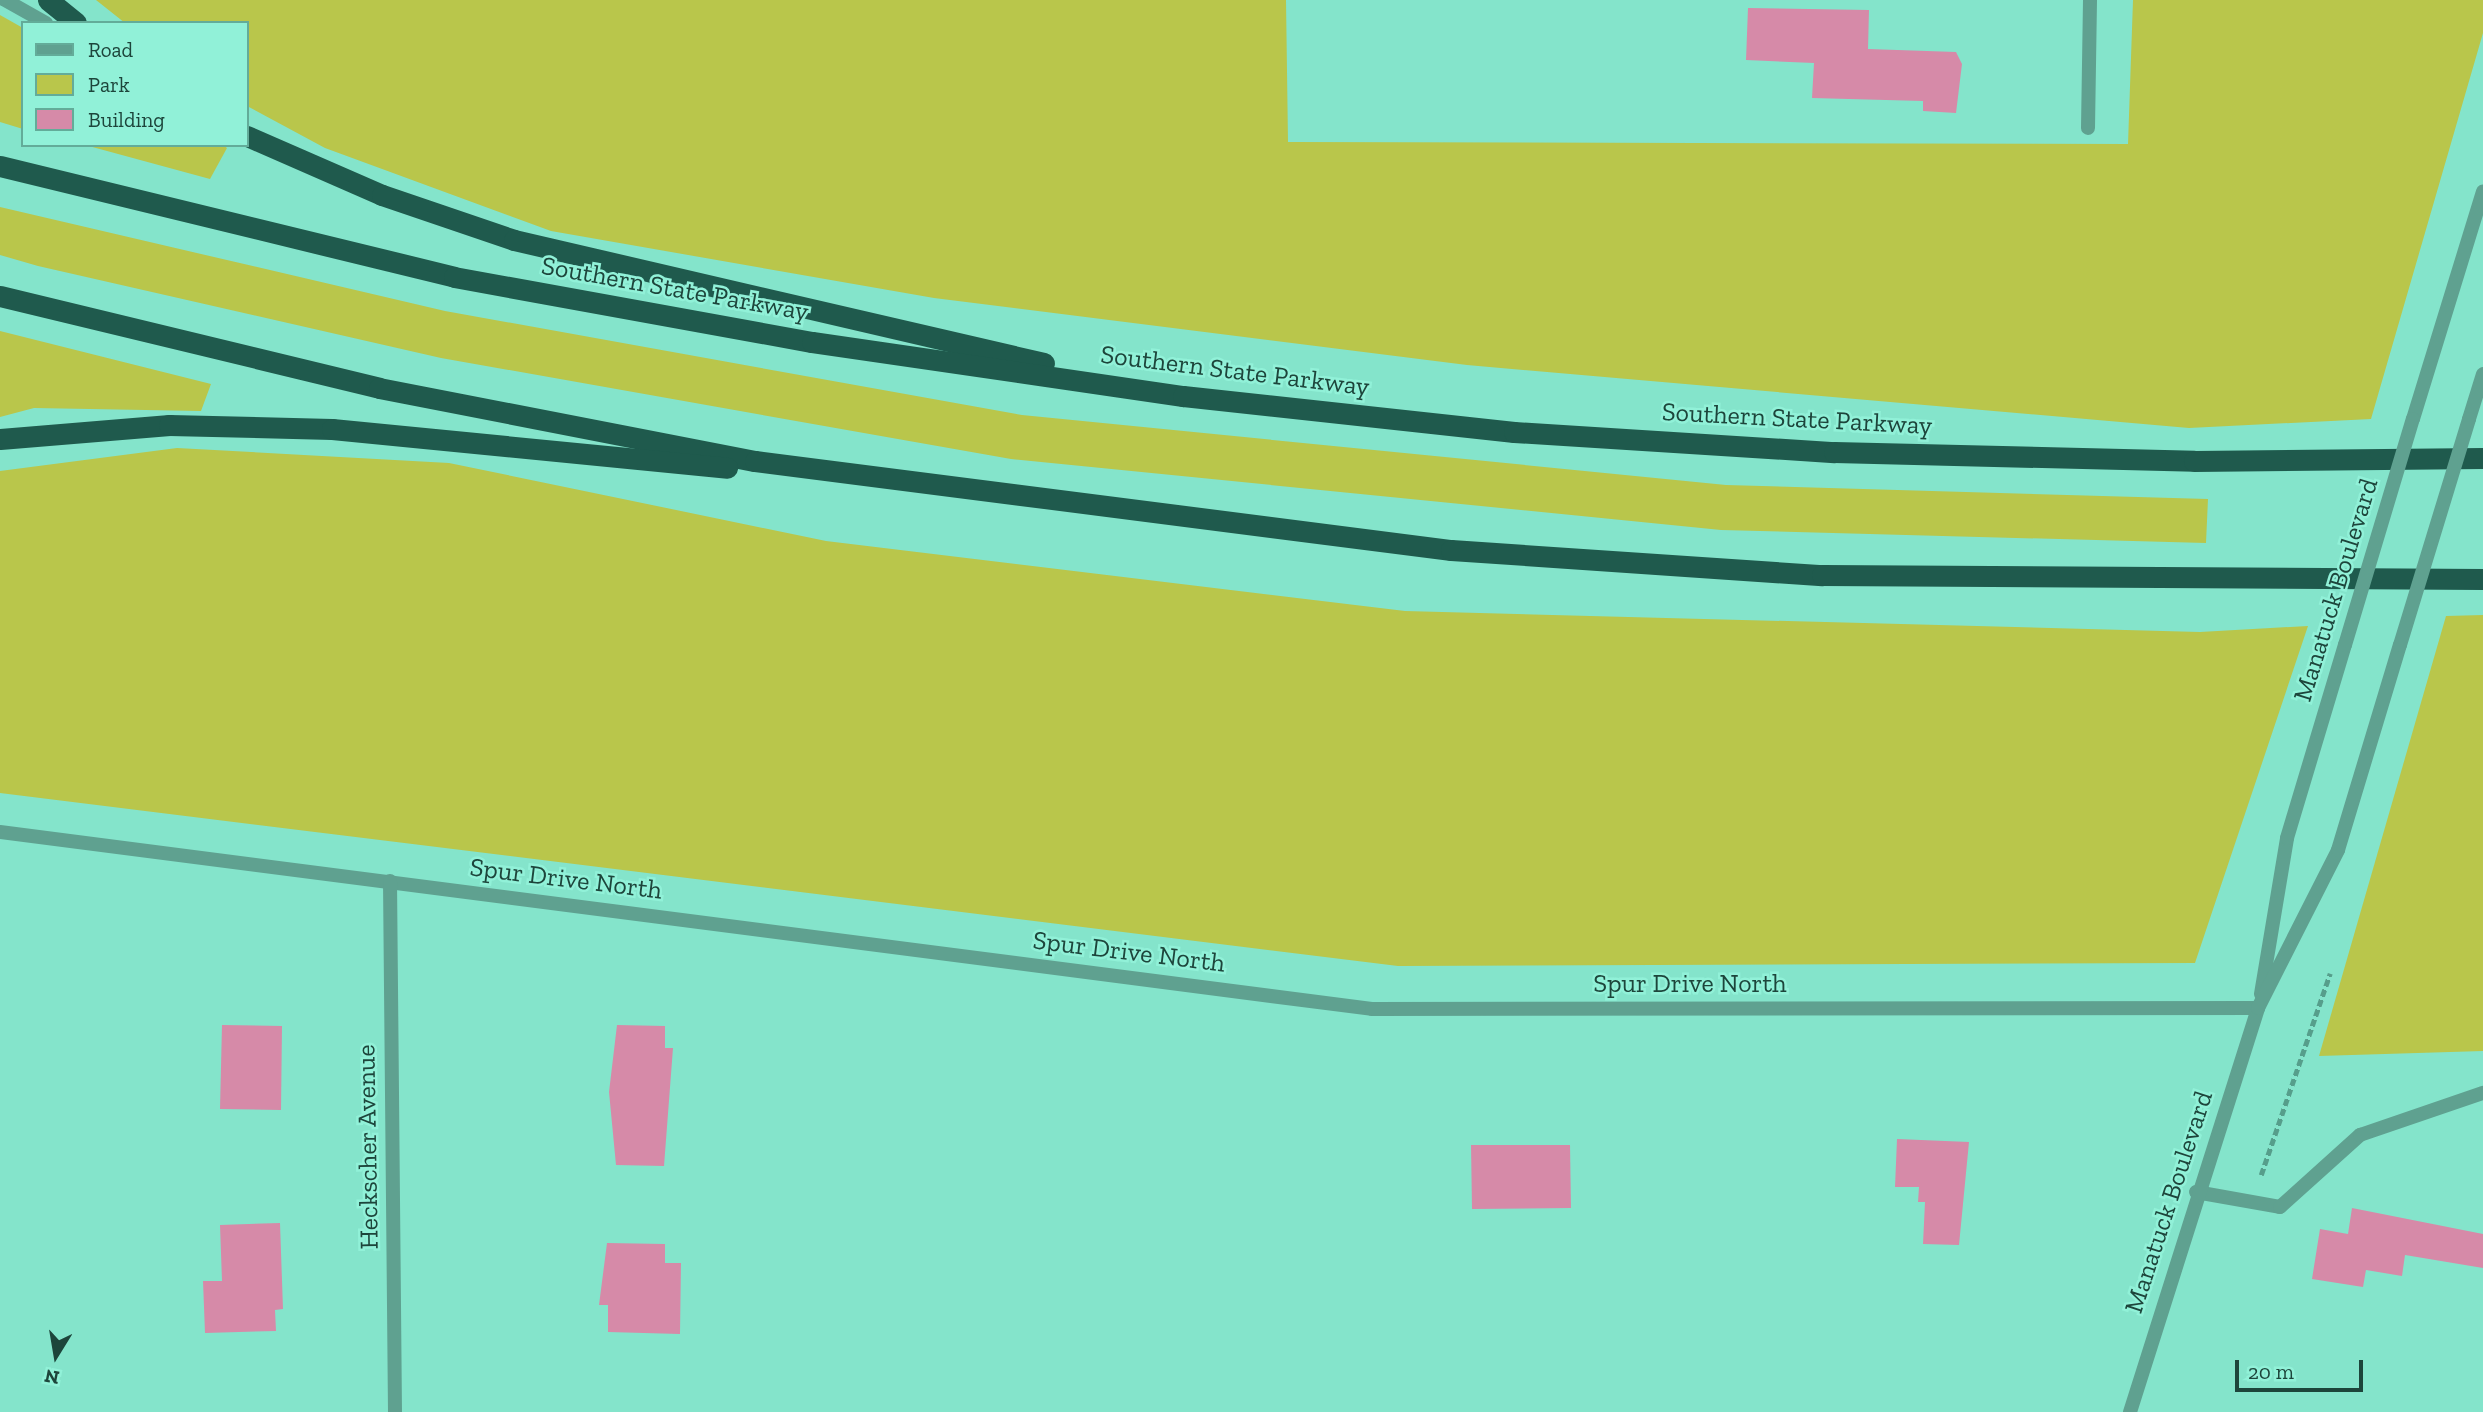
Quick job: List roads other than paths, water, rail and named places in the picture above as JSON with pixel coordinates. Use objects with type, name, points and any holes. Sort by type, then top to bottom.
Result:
[{"type":"highway","points":[[48,0],[74,21]]},
{"type":"highway","points":[[248,136],[382,195],[514,240],[1183,396]]},
{"type":"highway","name":"Southern State Parkway","points":[[0,166],[454,277],[812,342],[1183,396],[1514,432],[1834,452],[2194,461],[2483,458]]},
{"type":"highway","points":[[0,296],[379,388],[755,461],[1451,550],[1822,575],[2483,579]]},
{"type":"highway","points":[[0,439],[169,425],[332,429],[1100,505]]},
{"type":"street","points":[[5,0],[42,21]]},
{"type":"street","points":[[2088,128],[2090,0]]},
{"type":"street","name":"Manatuck Boulevard","points":[[2258,1008],[2287,838],[2483,192]]},
{"type":"street","name":"Manatuck Boulevard","points":[[2130,1412],[2196,1192],[2258,1008],[2338,850],[2483,374]]},
{"type":"street","name":"Spur Drive North","points":[[0,832],[1372,1009],[2258,1008]]},
{"type":"street","name":"Heckscher Avenue","points":[[390,881],[395,1412]]},
{"type":"street","points":[[2196,1192],[2280,1207],[2360,1135],[2483,1093]]}]
